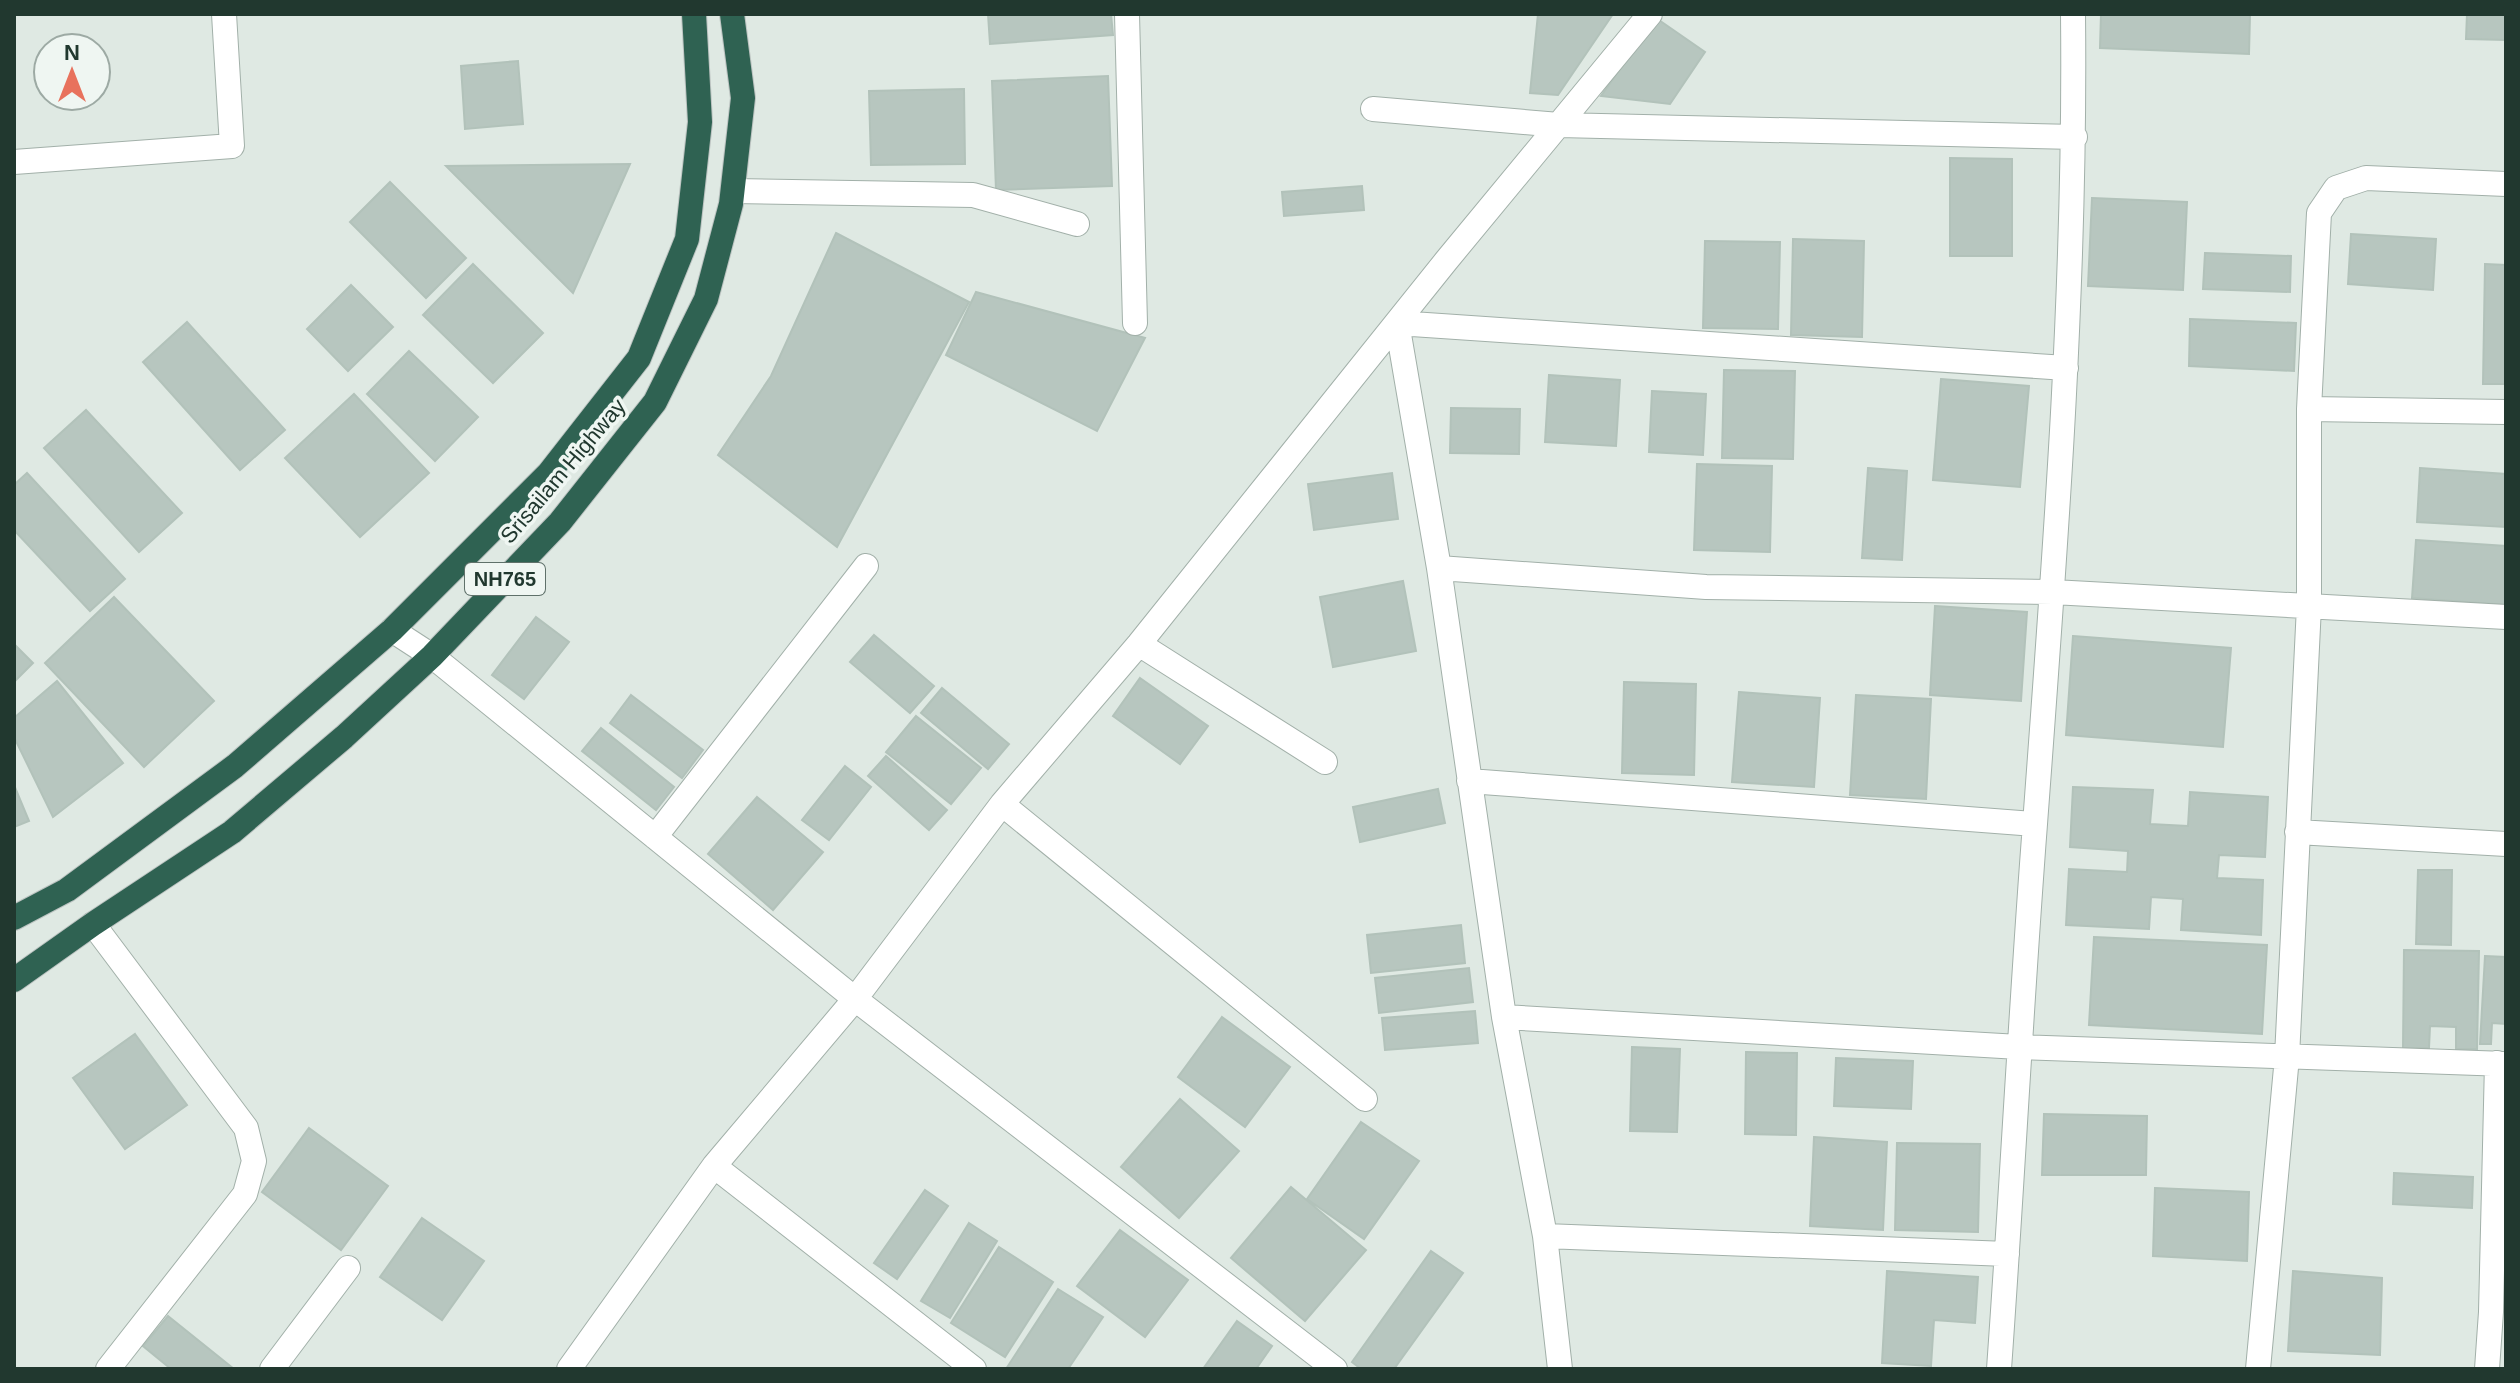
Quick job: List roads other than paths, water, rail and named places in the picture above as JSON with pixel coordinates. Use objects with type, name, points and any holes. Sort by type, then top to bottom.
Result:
[{"type":"highway","name":"Srisailam Highway","points":[[14,918],[67,890],[235,766],[392,630],[549,473],[639,358],[687,239],[700,122],[694,14]]},
{"type":"highway","name":"Srisailam Highway","points":[[14,980],[232,832],[344,737],[432,656],[560,522],[655,402],[706,299],[733,191],[743,98],[732,14]]},
{"type":"street","points":[[14,162],[232,146],[224,14]]},
{"type":"street","points":[[1127,14],[1135,323]]},
{"type":"street","points":[[578,1366],[714,1166],[855,999],[1002,804],[1139,644],[1650,14]]},
{"type":"street","points":[[1999,1369],[2066,368],[2075,137],[2073,14]]},
{"type":"street","points":[[1373,109],[1559,125],[2075,137]]},
{"type":"street","points":[[2258,1369],[2287,1057],[2309,606],[2309,409],[2319,213],[2336,188],[2366,178],[2506,184]]},
{"type":"street","points":[[733,191],[973,195],[1077,224]]},
{"type":"street","points":[[1397,323],[2066,368]]},
{"type":"street","points":[[1397,323],[1439,568],[1504,1017],[1545,1236],[1560,1369]]},
{"type":"street","points":[[2309,409],[2506,412]]},
{"type":"street","points":[[655,837],[866,566]]},
{"type":"street","points":[[1439,568],[1706,587],[2053,592],[2506,617]]},
{"type":"street","points":[[392,630],[432,656],[855,999],[1335,1369]]},
{"type":"street","points":[[1139,644],[1325,762]]},
{"type":"street","points":[[1469,781],[2035,824]]},
{"type":"street","points":[[1002,804],[1365,1099]]},
{"type":"street","points":[[2297,832],[2506,844]]},
{"type":"street","points":[[93,924],[246,1128],[254,1161],[245,1194],[108,1369]]},
{"type":"street","points":[[1504,1017],[2019,1047],[2501,1064],[2499,1312],[2487,1369]]},
{"type":"street","points":[[714,1166],[974,1369]]},
{"type":"street","points":[[1545,1236],[2007,1254]]},
{"type":"street","points":[[272,1369],[348,1268]]}]
